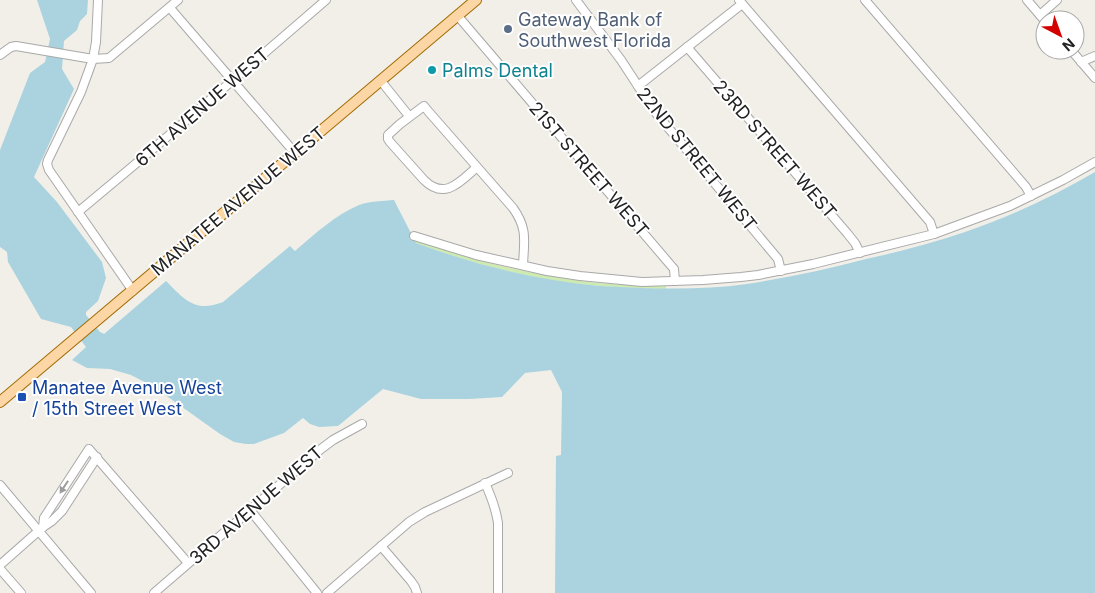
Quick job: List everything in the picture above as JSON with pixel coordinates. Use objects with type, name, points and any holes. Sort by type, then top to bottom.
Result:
[{"type":"main road","name":"MANATEE AVENUE WEST","points":[[0,402],[476,0]]},
{"type":"street","points":[[98,0],[96,42],[93,59],[81,92],[47,164],[49,170],[133,290]]},
{"type":"street","points":[[0,55],[14,46],[93,59],[109,58],[178,0]]},
{"type":"street","name":"6TH AVENUE WEST","points":[[78,212],[326,0]]},
{"type":"street","name":"22ND STREET WEST","points":[[576,0],[674,137],[778,259],[781,271]]},
{"type":"street","points":[[865,0],[1026,187],[1031,196]]},
{"type":"street","points":[[1027,0],[1035,10]]},
{"type":"street","points":[[1049,10],[1058,0]]},
{"type":"street","points":[[638,86],[740,2],[930,222],[934,234]]},
{"type":"street","points":[[170,8],[295,153]]},
{"type":"street","name":"21ST STREET WEST","points":[[457,16],[674,269],[675,281]]},
{"type":"street","name":"23RD STREET WEST","points":[[687,47],[847,233],[860,253]]},
{"type":"street","points":[[1095,56],[1082,62],[1095,78]]},
{"type":"street","points":[[380,81],[409,116]]},
{"type":"street","points":[[477,167],[453,187],[439,189],[430,186],[388,139],[388,135],[409,116],[424,106],[513,208],[521,220],[525,236],[523,265]]},
{"type":"street","points":[[414,236],[476,255],[547,271],[580,276],[642,282],[742,277],[781,271],[934,234],[1031,196],[1095,162]]},
{"type":"street","name":"3RD AVENUE WEST","points":[[154,593],[321,448],[362,424]]},
{"type":"street","points":[[41,529],[44,518],[93,453]]},
{"type":"street","points":[[0,565],[62,511],[93,453]]},
{"type":"street","points":[[93,453],[188,563]]},
{"type":"street","points":[[327,593],[409,522],[508,472]]},
{"type":"street","points":[[485,484],[492,499],[498,523],[498,593]]},
{"type":"street","points":[[0,485],[41,529],[91,593]]},
{"type":"street","points":[[250,510],[317,593]]},
{"type":"street","points":[[381,546],[411,580],[417,593]]},
{"type":"street","points":[[0,569],[21,593]]},
{"type":"green space","points":[[414,240],[459,255],[527,272],[597,283],[666,286],[666,289],[577,284],[530,276],[461,258],[416,243]]},
{"type":"water","points":[[37,0],[88,0],[87,14],[80,21],[77,30],[64,41],[62,69],[74,89],[34,177],[57,202],[102,262],[106,278],[98,301],[86,312],[86,315],[100,332],[104,334],[166,281],[191,303],[205,306],[223,302],[290,246],[295,251],[342,214],[359,205],[372,202],[394,200],[416,243],[483,265],[529,276],[600,286],[708,288],[747,284],[822,270],[941,240],[1015,213],[1095,172],[1095,593],[555,593],[556,456],[561,455],[562,392],[551,370],[525,373],[502,397],[421,399],[383,389],[338,426],[319,427],[310,424],[303,418],[284,433],[254,444],[246,444],[234,442],[220,434],[154,387],[131,375],[110,369],[87,368],[72,360],[86,347],[71,327],[41,319],[8,262],[7,252],[0,247],[0,150],[30,73],[45,62],[50,39]]},
{"type":"place","name":"Gateway Bank of Southwest Florida","points":[[508,29]]},
{"type":"place","name":"Palms Dental","points":[[432,70]]},
{"type":"place","name":"Manatee Avenue West / 15th Street West","points":[[22,397]]}]
